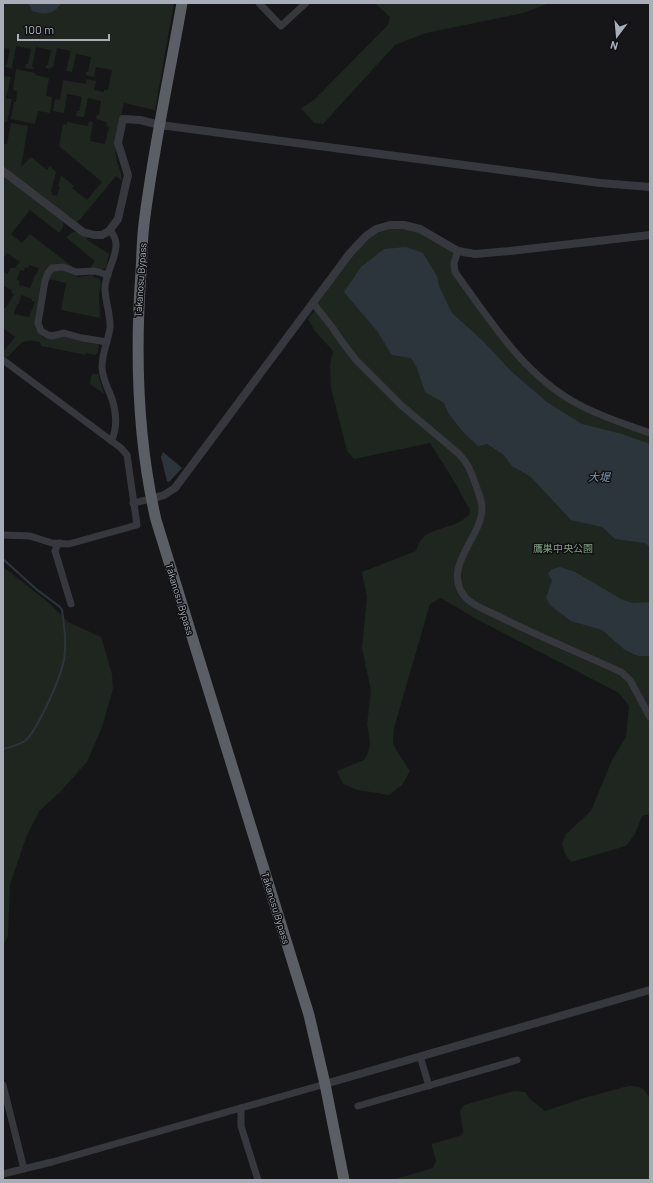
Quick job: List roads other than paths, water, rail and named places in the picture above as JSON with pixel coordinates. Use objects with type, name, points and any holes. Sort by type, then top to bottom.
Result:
[{"type":"highway","name":"Takanosu Bypass","points":[[182,3],[144,224],[138,308],[137,365],[142,442],[151,499],[162,541],[309,1015],[325,1084],[344,1180]]},
{"type":"street","points":[[260,3],[281,26],[306,3]]},
{"type":"street","points":[[3,171],[83,232],[94,235],[102,235],[110,230],[118,220],[128,175],[118,143],[123,119],[140,120],[160,125],[600,183],[650,187]]},
{"type":"street","points":[[133,503],[164,495],[175,488],[355,247],[376,229],[390,225],[404,225],[420,229],[458,251],[475,254],[650,235]]},
{"type":"street","points":[[110,230],[114,236],[116,244],[105,286],[110,326],[102,366],[102,375],[112,399],[116,420],[115,430],[111,440]]},
{"type":"street","points":[[458,251],[454,263],[456,272],[501,336],[530,368],[548,385],[575,403],[591,411],[650,433]]},
{"type":"street","points":[[107,342],[82,338],[64,333],[52,336],[48,335],[41,331],[38,323],[45,281],[52,268],[63,267],[76,272],[95,271],[108,275]]},
{"type":"street","points":[[313,303],[356,360],[402,406],[467,462],[482,509],[476,530],[462,555],[457,572],[458,582],[465,596],[474,604],[516,625],[621,672],[630,680],[650,717]]},
{"type":"street","points":[[3,360],[111,440],[127,455],[137,525],[69,544],[60,544],[30,536],[3,535]]},
{"type":"street","points":[[60,544],[57,546],[55,551],[71,604]]},
{"type":"street","points":[[3,1174],[52,1162],[650,990]]},
{"type":"street","points":[[420,1056],[428,1086]]},
{"type":"street","points":[[358,1106],[517,1060]]},
{"type":"street","points":[[3,1085],[24,1169]]},
{"type":"street","points":[[241,1108],[241,1126],[258,1180]]},
{"type":"water","points":[[28,3],[62,3],[52,12],[41,13],[32,11]]},
{"type":"water","name":"大堤","points":[[406,247],[423,253],[437,276],[439,286],[452,313],[482,340],[511,371],[547,402],[582,424],[622,434],[650,444],[650,547],[645,543],[615,539],[602,527],[571,520],[531,477],[512,466],[504,455],[487,444],[478,446],[463,432],[449,414],[444,403],[425,392],[417,368],[411,358],[392,355],[377,331],[344,292],[361,267],[384,249]]},
{"type":"water","points":[[163,452],[182,468],[169,482],[167,481],[161,457]]},
{"type":"water","points":[[560,567],[575,572],[621,599],[632,603],[650,602],[650,656],[638,656],[625,650],[602,630],[571,621],[551,606],[546,598],[552,580],[548,574],[552,569]]},
{"type":"waterway","points":[[3,559],[36,589],[60,607],[62,610],[65,635],[64,660],[62,668],[37,725],[24,742],[3,749]]},
{"type":"park label","name":"鷹巣中央公園","points":[[563,548]]}]
